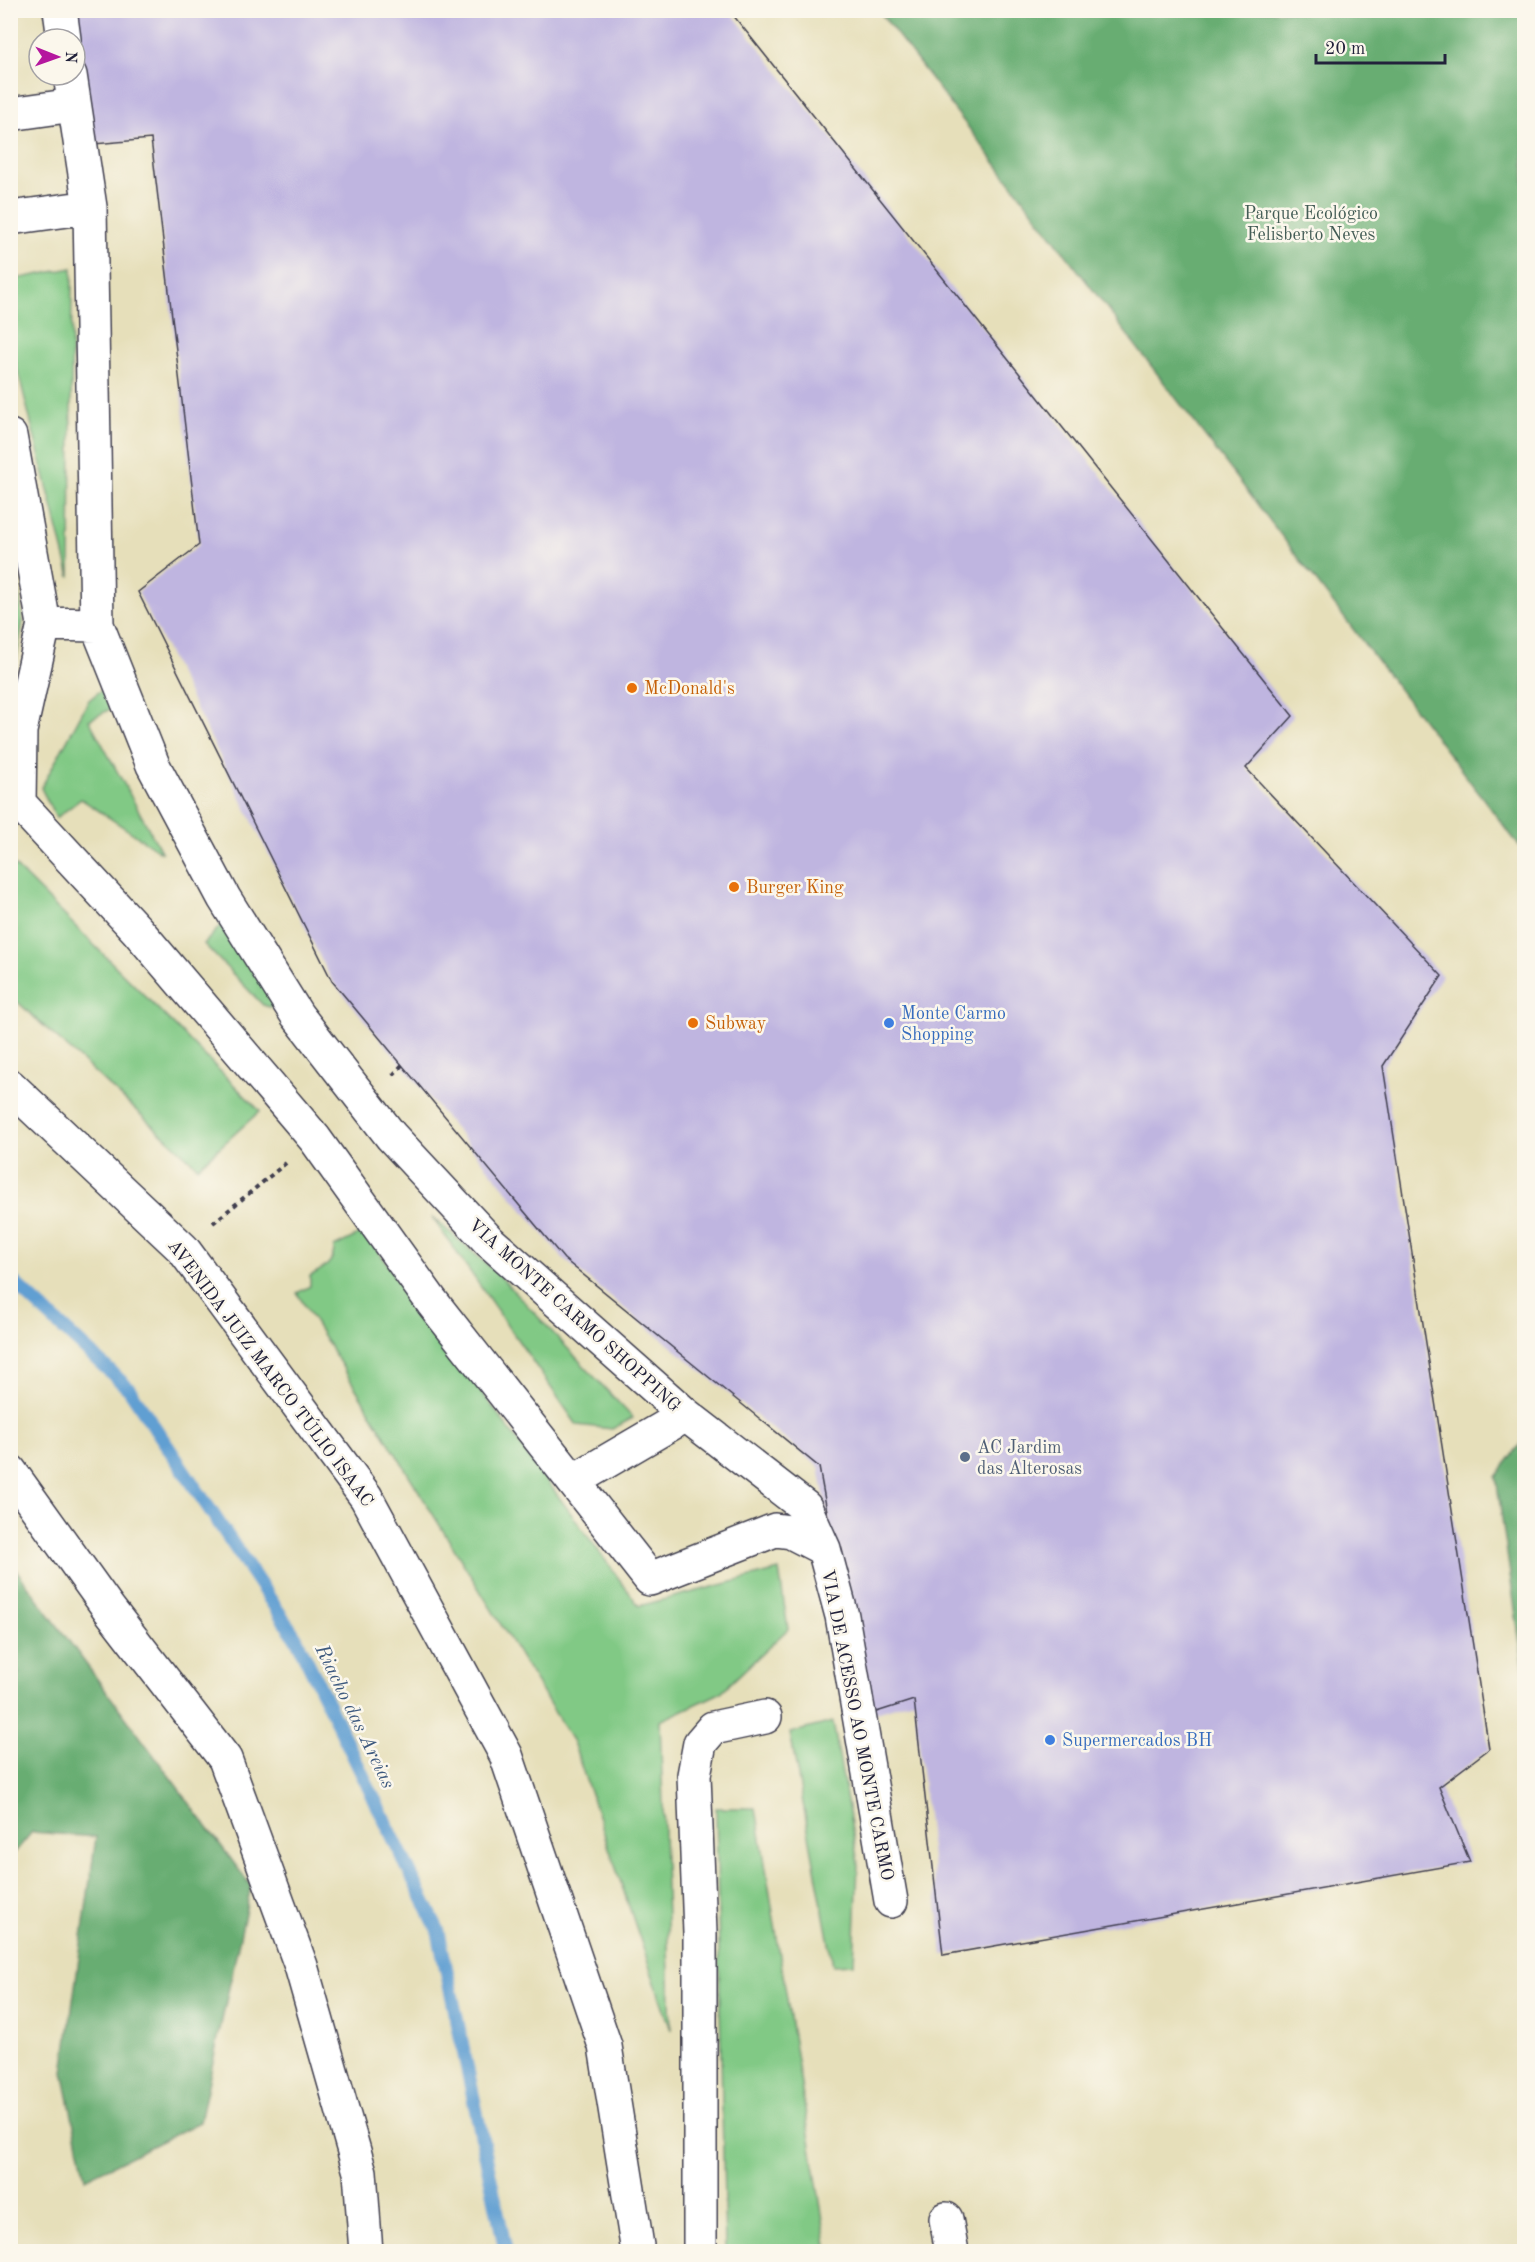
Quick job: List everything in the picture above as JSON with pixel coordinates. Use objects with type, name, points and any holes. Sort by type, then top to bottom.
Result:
[{"type":"main road","points":[[60,10],[62,27]]},
{"type":"main road","points":[[10,114],[72,90],[90,207],[97,625],[44,624]]},
{"type":"main road","points":[[10,218],[90,207]]},
{"type":"main road","points":[[10,436],[44,624],[20,731],[19,803],[136,930],[315,1138],[432,1302],[650,1579],[775,1530],[791,1532],[824,1548]]},
{"type":"main road","name":"VIA MONTE CARMO SHOPPING","points":[[97,625],[153,765],[193,843],[297,1015],[334,1065],[391,1136],[489,1241],[686,1415],[805,1508],[824,1548]]},
{"type":"main road","name":"AVENIDA JUIZ MARCO TÚLIO ISAAC","points":[[10,1086],[183,1249],[366,1497],[506,1755],[605,2046],[638,2252]]},
{"type":"main road","points":[[573,1481],[686,1415]]},
{"type":"main road","points":[[10,1471],[109,1609],[225,1759],[301,1966],[360,2172],[366,2252]]},
{"type":"main road","points":[[744,1542],[760,1519],[767,1477]]},
{"type":"main road","name":"VIA DE ACESSO AO MONTE CARMO","points":[[824,1548],[842,1616],[891,1901]]},
{"type":"main road","points":[[700,2252],[700,1933],[694,1775],[700,1743],[713,1728],[765,1717]]},
{"type":"main road","points":[[946,2219],[952,2252]]},
{"type":"path","points":[[183,1249],[315,1138]]},
{"type":"green space","name":"Parque Ecológico Felisberto Neves","points":[[879,11],[1524,11],[1524,852]]},
{"type":"green space","points":[[72,268],[70,577],[11,344],[10,280]]},
{"type":"green space","points":[[10,538],[23,622],[11,690],[10,690]]},
{"type":"green space","points":[[111,682],[122,703],[89,720],[162,853],[81,799],[56,818],[41,788],[89,700]]},
{"type":"green space","points":[[10,861],[260,1111],[198,1167],[11,996]]},
{"type":"green space","points":[[222,924],[279,1010],[263,1005],[204,944]]},
{"type":"green space","points":[[432,1217],[497,1273],[633,1418],[612,1429],[577,1425]]},
{"type":"green space","points":[[364,1232],[639,1606],[779,1570],[788,1629],[720,1693],[660,1721],[671,2030],[573,1742],[297,1293],[310,1286],[310,1276],[330,1262],[334,1247]]},
{"type":"green space","points":[[1524,1439],[1524,1672],[1496,1477]]},
{"type":"green space","points":[[11,1563],[251,1886],[200,2122],[85,2179],[63,2072],[96,1837],[32,1832],[11,1857],[11,1673],[19,1674],[11,1660]]},
{"type":"green space","points":[[833,1722],[858,1863],[854,1964],[833,1965],[790,1733]]},
{"type":"green space","points":[[716,1808],[756,1808],[828,2251],[725,2251]]},
{"type":"building","name":"Monte Carmo Shopping","points":[[75,10],[729,10],[1293,716],[1246,768],[1442,976],[1383,1066],[1489,1749],[1439,1787],[1470,1862],[943,1955],[914,1700],[864,1716],[819,1467],[564,1259],[332,981],[138,592],[199,545],[151,139],[94,144],[86,87],[87,27],[77,27]]},
{"type":"waterway","name":"Riacho das Areias","points":[[10,1279],[129,1389],[296,1638],[438,1930],[506,2252]]},
{"type":"place","name":"McDonald's","points":[[632,688]]},
{"type":"place","name":"Burger King","points":[[734,887]]},
{"type":"place","name":"Subway","points":[[693,1023]]},
{"type":"place","name":"Monte Carmo Shopping","points":[[889,1023]]},
{"type":"place","name":"AC Jardim das Alterosas","points":[[965,1457]]},
{"type":"place","name":"Supermercados BH","points":[[1050,1740]]}]
